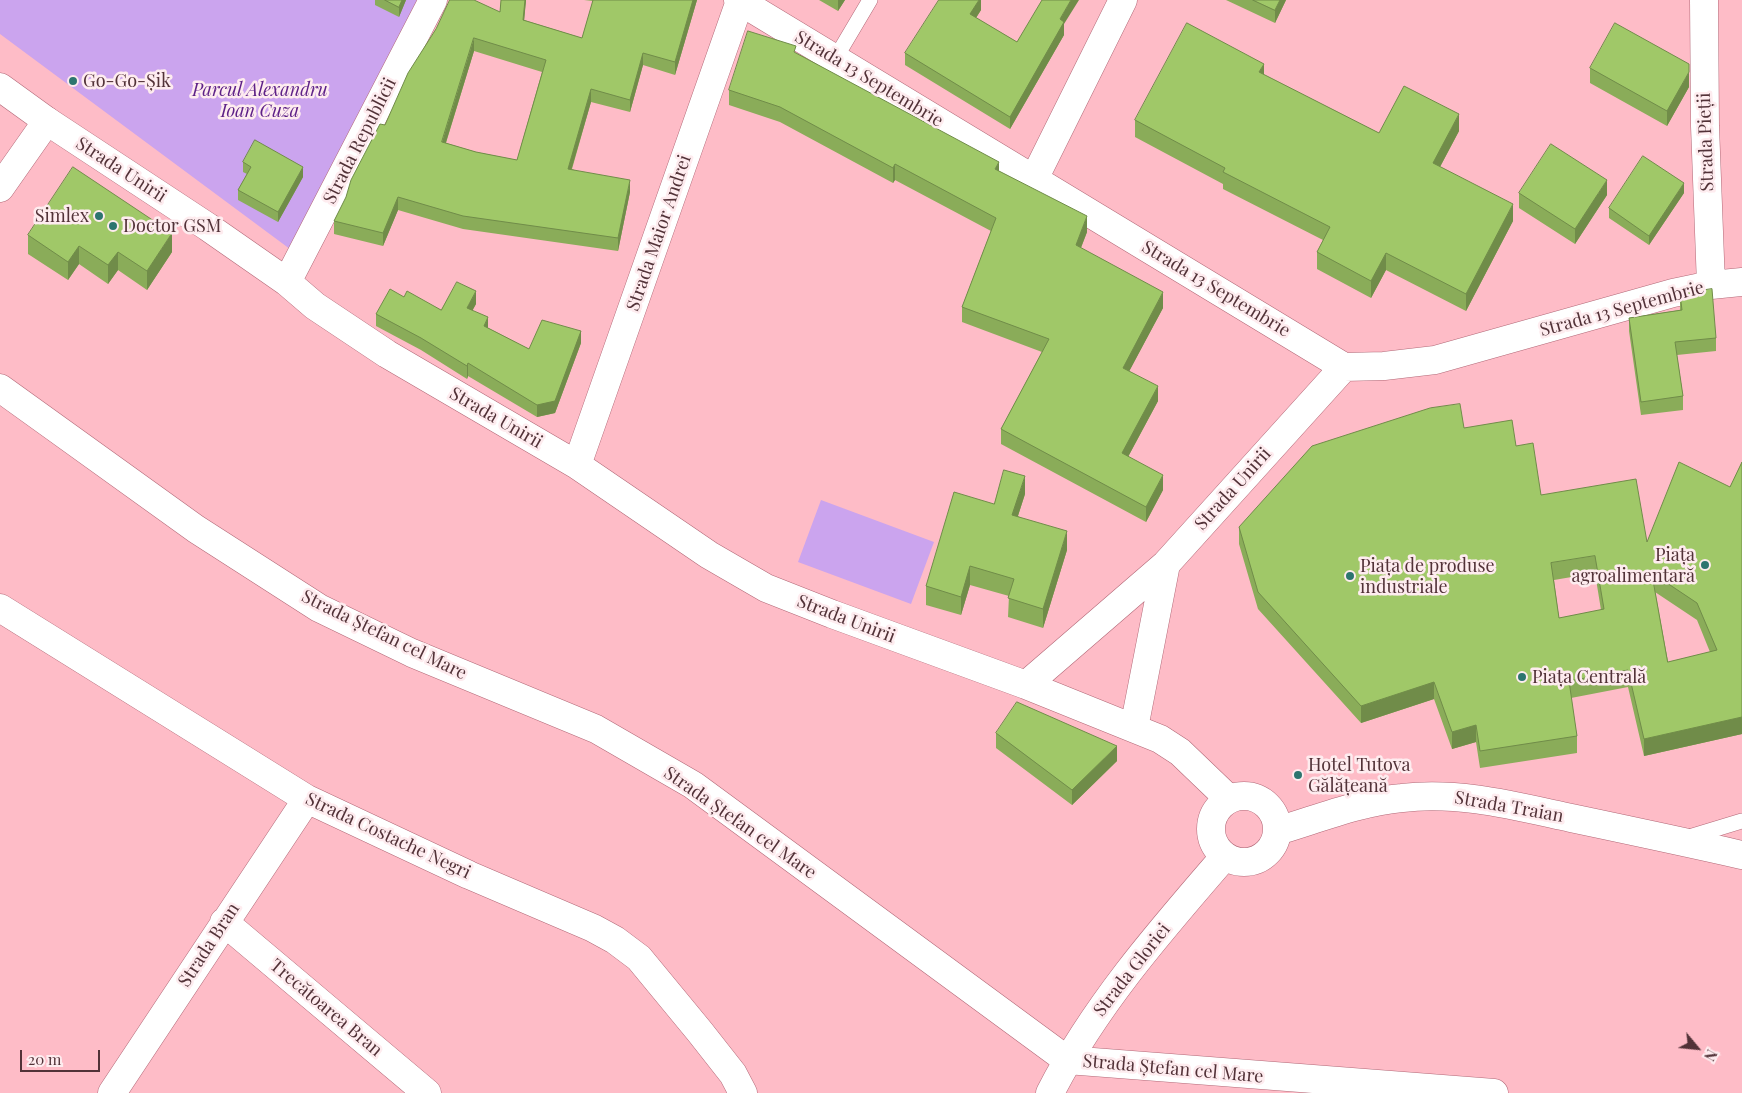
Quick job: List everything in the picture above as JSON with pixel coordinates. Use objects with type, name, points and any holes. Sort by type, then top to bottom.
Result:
[{"type":"street","name":"Strada Republicii","points":[[287,282],[432,0]]},
{"type":"street","points":[[1034,179],[1123,0]]},
{"type":"street","name":"Strada Pieții","points":[[1704,0],[1705,126],[1711,285]]},
{"type":"street","name":"Strada 13 Septembrie","points":[[739,1],[1344,367],[1384,366],[1435,360],[1673,293],[1711,285],[1742,282]]},
{"type":"street","name":"Strada Maior Andrei","points":[[577,465],[739,1]]},
{"type":"street","name":"Strada Unirii","points":[[0,87],[47,121],[287,282],[315,306],[387,354],[577,465],[709,554],[766,588],[1026,685],[1160,739],[1180,752],[1229,799]]},
{"type":"street","points":[[0,188],[47,121]]},
{"type":"street","name":"Strada Unirii","points":[[1026,685],[1166,564],[1344,367]]},
{"type":"street","name":"Strada Ștefan cel Mare","points":[[0,388],[196,529],[319,608],[412,653],[596,729],[693,785],[1067,1060],[1494,1093]]},
{"type":"street","points":[[1134,728],[1166,564]]},
{"type":"street","name":"Strada Costache Negri","points":[[0,608],[307,799],[616,940],[638,958],[657,980],[732,1074],[743,1093]]},
{"type":"street","points":[[1238,796],[1248,796],[1258,798],[1266,804],[1276,821],[1277,831],[1274,842],[1258,858],[1248,861],[1236,861],[1225,856],[1217,848],[1212,838],[1211,827],[1213,816],[1220,806],[1229,799],[1238,796]]},
{"type":"street","name":"Strada Traian","points":[[1277,831],[1372,803],[1401,798],[1431,796],[1468,798],[1512,805],[1742,854]]},
{"type":"street","name":"Strada Bran","points":[[112,1093],[307,799]]},
{"type":"street","name":"Strada Gloriei","points":[[1050,1093],[1067,1060],[1115,989],[1225,856]]},
{"type":"street","name":"Trecătoarea Bran","points":[[224,922],[427,1093]]},
{"type":"lane","points":[[835,59],[870,0]]},
{"type":"lane","points":[[1678,841],[1742,821]]},
{"type":"green space","name":"Parcul Alexandru Ioan Cuza","points":[[0,0],[417,0],[298,255],[0,34]]},
{"type":"green space","points":[[821,500],[934,542],[911,604],[798,562]]},
{"type":"building","points":[[385,0],[402,0],[399,7]]},
{"type":"building","points":[[450,0],[474,0],[500,12],[501,0],[525,0],[523,20],[582,38],[593,0],[693,0],[675,62],[643,53],[630,100],[591,89],[568,169],[630,180],[618,238],[463,216],[398,197],[383,233],[334,221],[346,197],[351,180],[380,124],[385,125],[408,73],[436,29]],"holes":[[[474,38],[546,60],[517,160],[476,152],[442,142]]]},
{"type":"building","points":[[939,0],[979,0],[970,14],[1017,42],[1042,0],[1071,0],[1060,19],[1064,22],[1010,117],[905,53]]},
{"type":"building","points":[[1253,0],[1280,0],[1275,10]]},
{"type":"building","points":[[1187,23],[1264,64],[1259,72],[1379,133],[1404,86],[1459,114],[1433,163],[1513,204],[1466,294],[1386,253],[1371,281],[1317,252],[1330,227],[1223,172],[1225,168],[1135,120]]},
{"type":"building","points":[[1615,23],[1689,64],[1689,72],[1667,111],[1590,68]]},
{"type":"building","points":[[748,31],[796,46],[794,52],[999,162],[995,169],[1087,216],[1076,245],[1163,292],[1123,368],[1158,386],[1122,453],[1163,475],[1146,507],[1001,429],[1049,339],[962,307],[996,218],[895,164],[893,168],[780,107],[729,90]]},
{"type":"building","points":[[255,140],[303,167],[278,212],[238,190],[251,167],[243,162]]},
{"type":"building","points":[[1551,144],[1607,180],[1575,229],[1519,193]]},
{"type":"building","points":[[1643,156],[1684,183],[1649,236],[1609,208]]},
{"type":"building","points":[[73,167],[172,233],[147,271],[118,252],[108,265],[79,246],[68,262],[28,235]]},
{"type":"building","points":[[457,282],[476,291],[467,308],[488,317],[484,326],[529,349],[542,320],[581,331],[555,401],[537,405],[468,363],[467,366],[376,314],[390,289],[404,297],[407,291],[441,310]]},
{"type":"building","points":[[1712,289],[1716,338],[1675,342],[1683,396],[1641,402],[1629,318],[1682,310],[1680,294]]},
{"type":"building","points":[[1460,404],[1464,428],[1512,420],[1516,446],[1533,443],[1541,495],[1636,479],[1647,542],[1679,462],[1730,487],[1742,462],[1742,717],[1644,739],[1628,670],[1569,681],[1577,736],[1480,751],[1476,725],[1452,732],[1434,682],[1361,706],[1258,592],[1239,527],[1312,446],[1430,408]],"holes":[[[1595,556],[1604,609],[1559,618],[1551,563]],[[1652,573],[1697,603],[1717,650],[1668,662]]]},
{"type":"building","points":[[1004,470],[1025,476],[1012,515],[1067,531],[1043,609],[1008,598],[1014,579],[970,566],[961,597],[926,586],[954,492],[994,504]]},
{"type":"building","points":[[1017,702],[1117,746],[1072,790],[996,733]]},
{"type":"place","name":"Go-Go-Șik","points":[[73,81]]},
{"type":"place","name":"Simlex","points":[[99,216]]},
{"type":"place","name":"Doctor GSM","points":[[113,226]]},
{"type":"place","name":"Piața agroalimentară","points":[[1705,565]]},
{"type":"place","name":"Piața de produse industriale","points":[[1350,576]]},
{"type":"place","name":"Piața Centrală","points":[[1522,677]]},
{"type":"place","name":"Hotel Tutova Gălățeană","points":[[1298,775]]}]
